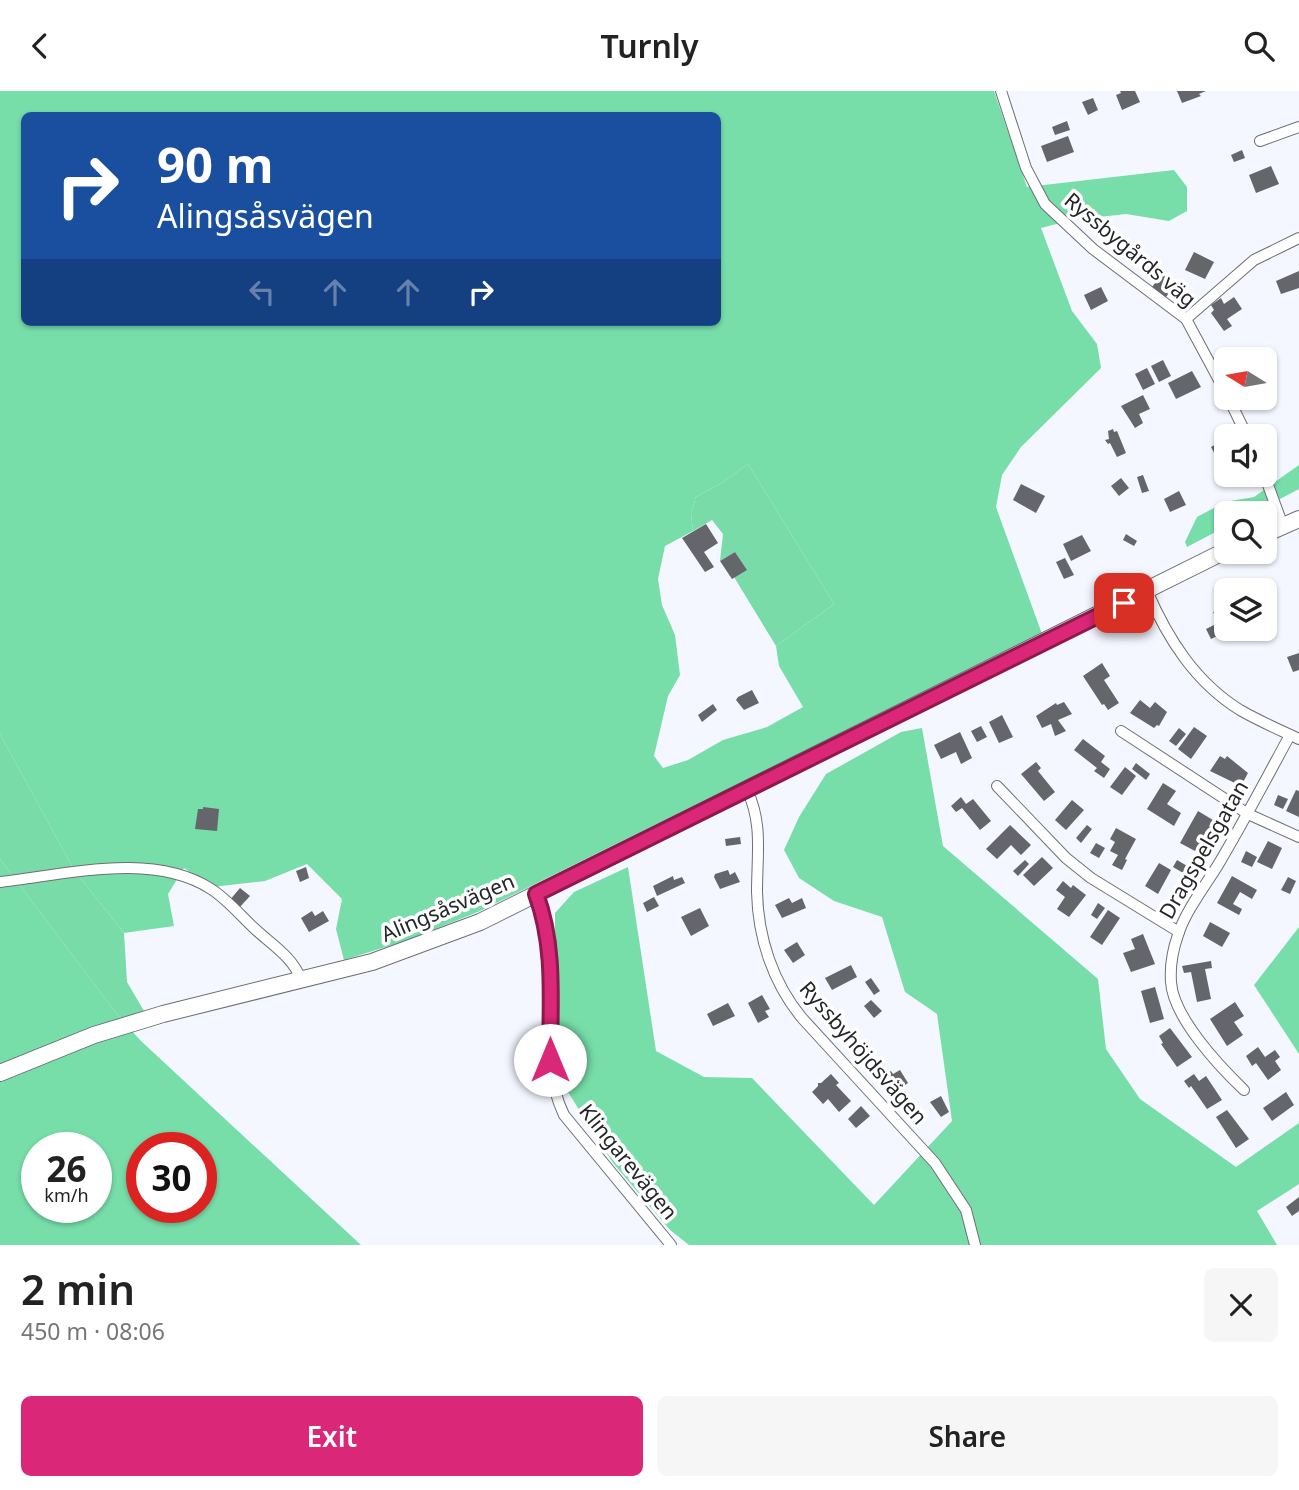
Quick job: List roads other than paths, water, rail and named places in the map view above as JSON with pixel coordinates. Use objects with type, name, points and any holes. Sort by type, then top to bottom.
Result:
[{"type":"main road","points":[[1277,529],[1299,519]]},
{"type":"main road","name":"Alingsåsvägen","points":[[0,1073],[94,1035],[400,953],[480,922],[1214,558]]},
{"type":"street","name":"Ryssbygårds väg","points":[[1001,91],[1026,167],[1045,204],[1093,249],[1185,319],[1214,372]]},
{"type":"street","points":[[1260,141],[1299,127]]},
{"type":"street","points":[[1185,319],[1254,260],[1299,238]]},
{"type":"street","points":[[1269,487],[1283,526]]},
{"type":"street","points":[[1147,591],[1187,664],[1239,710],[1294,737]]},
{"type":"street","points":[[1121,731],[1248,814],[1299,837]]},
{"type":"street","name":"Dragspelsgatan","points":[[1244,1090],[1200,1038],[1175,1000],[1171,965],[1179,932],[1294,737]]},
{"type":"street","points":[[997,786],[1066,858],[1091,878],[1179,932]]},
{"type":"street","name":"Ryssbyhöjdsvägen","points":[[747,789],[759,826],[758,908],[761,927],[766,951],[784,995],[935,1164],[966,1210],[975,1245]]},
{"type":"street","points":[[0,882],[104,869],[178,874],[212,890],[293,963],[301,980]]},
{"type":"street","name":"Klingarevägen","points":[[536,894],[544,920],[551,966],[550,1060],[555,1097],[564,1115],[671,1245]]}]
